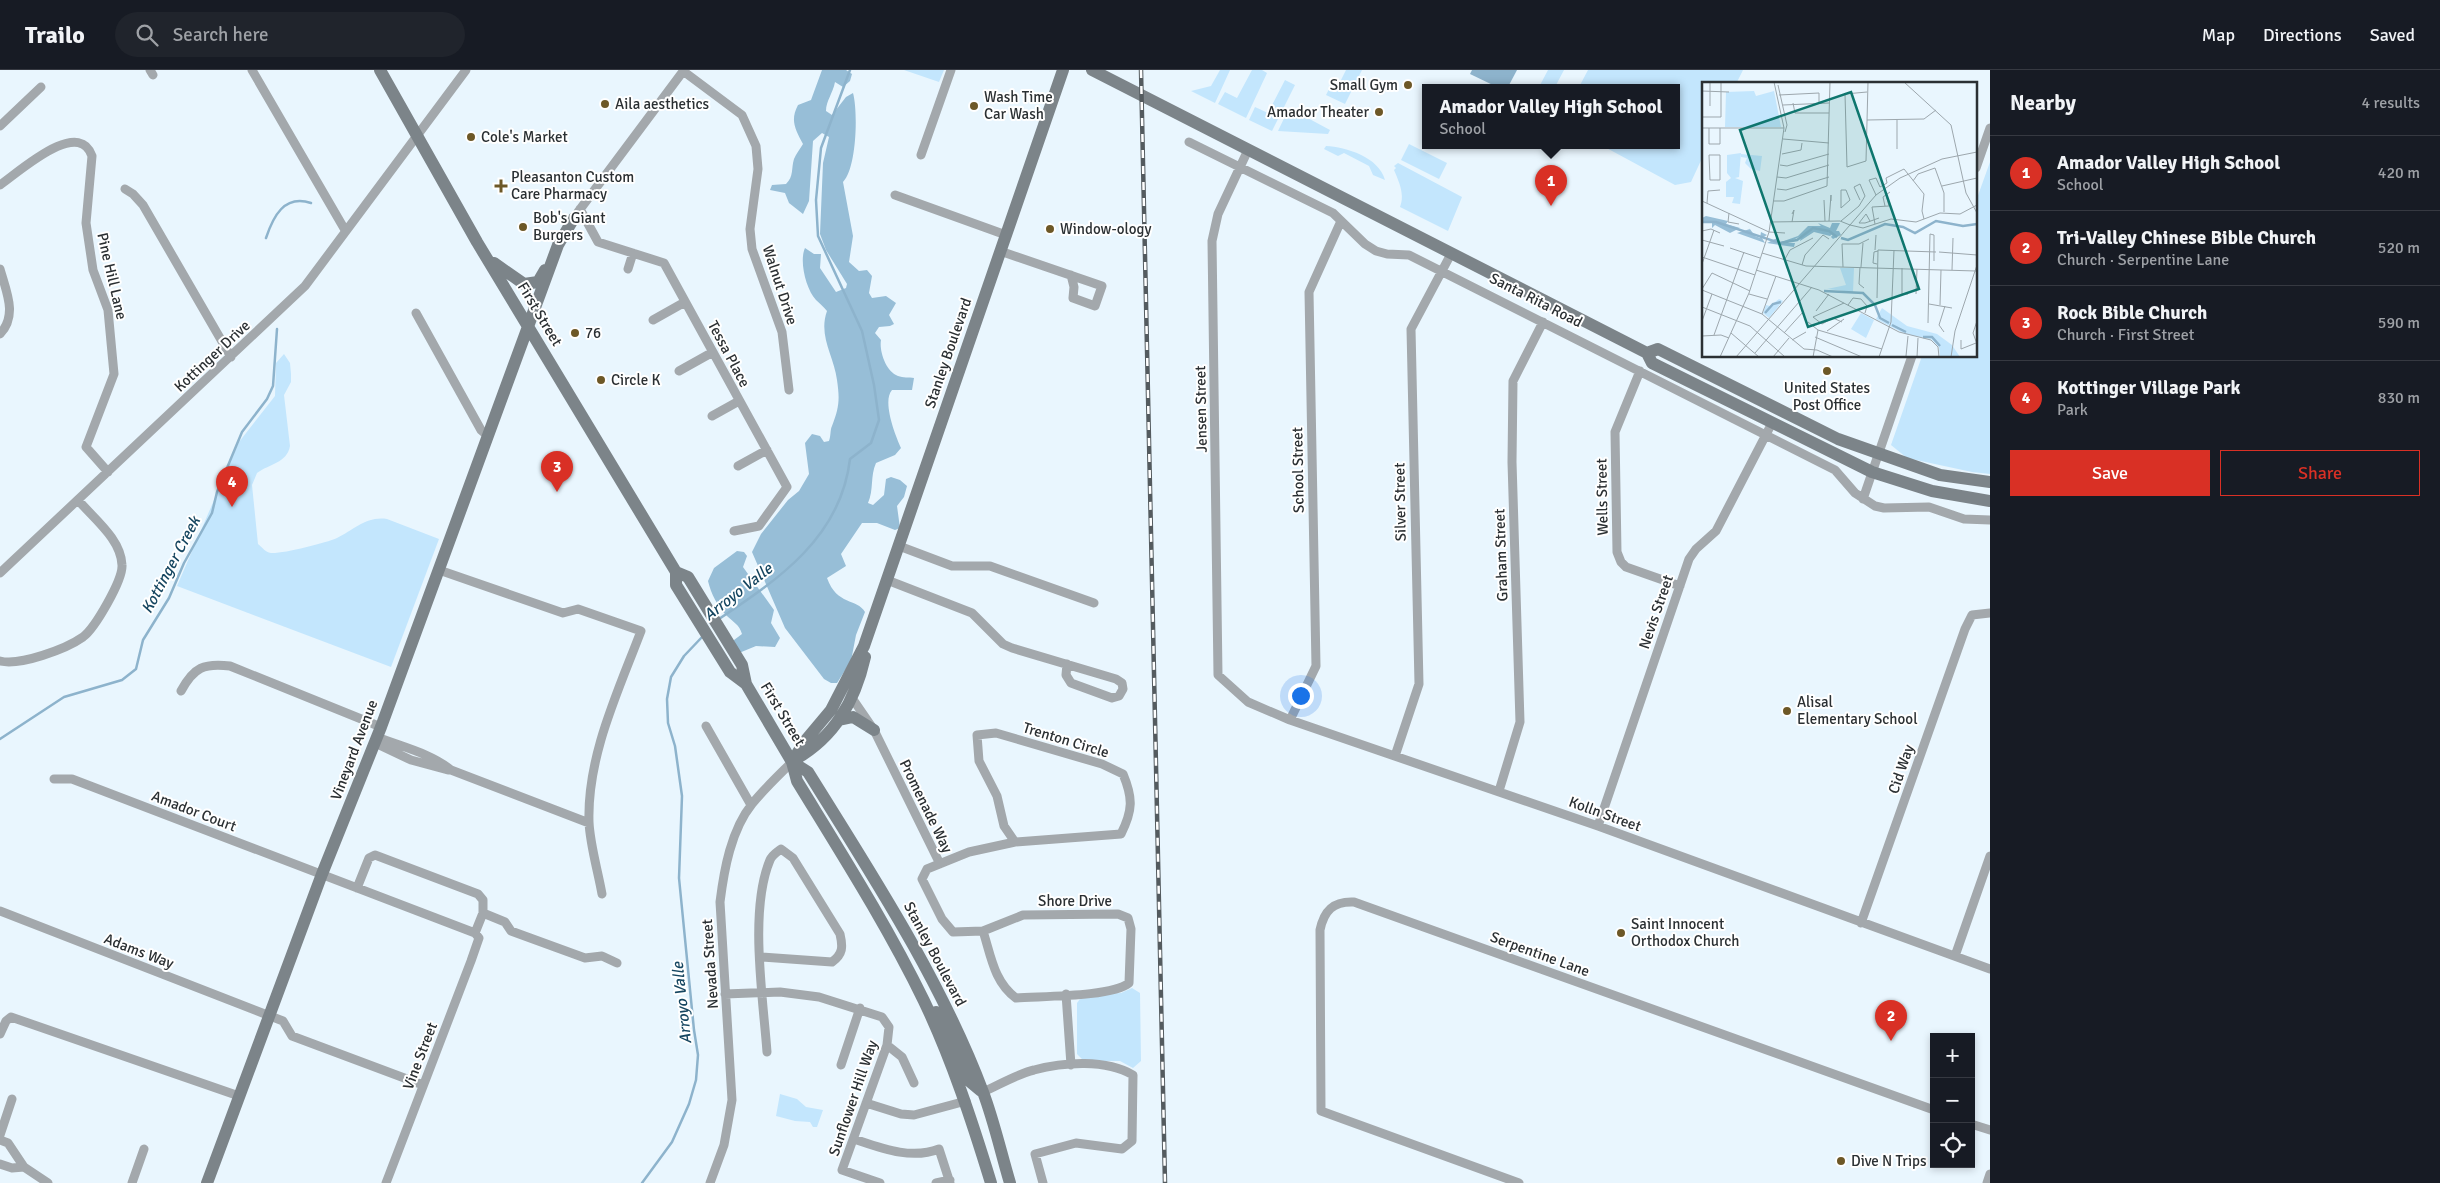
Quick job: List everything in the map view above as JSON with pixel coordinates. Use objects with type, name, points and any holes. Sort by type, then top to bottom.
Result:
[{"type":"main road","name":"First Street","points":[[380,70],[583,421],[680,578],[730,672],[746,684]]},
{"type":"main road","name":"Stanley Boulevard","points":[[991,1183],[966,1100],[924,1002],[876,912],[797,781],[792,762],[805,741],[831,710],[864,646],[1062,70]]},
{"type":"main road","name":"Santa Rita Road","points":[[1092,70],[1647,353],[1652,363],[1872,472],[1932,491],[1990,500]]},
{"type":"main road","points":[[487,258],[518,282],[532,284],[542,276],[551,254],[557,249],[577,213]]},
{"type":"main road","name":"Vineyard Avenue","points":[[207,1183],[322,874],[377,736],[557,249]]},
{"type":"main road","name":"Santa Rita Road","points":[[1647,353],[1658,349],[1838,439],[1940,475],[1990,482]]},
{"type":"main road","points":[[1702,388],[1709,374]]},
{"type":"main road","name":"First Street","points":[[680,578],[742,665],[746,684],[792,762]]},
{"type":"main road","name":"Stanley Boulevard","points":[[792,762],[812,750],[839,720],[858,686],[865,657],[864,646]]},
{"type":"main road","points":[[839,720],[853,717],[874,730]]},
{"type":"main road","name":"Stanley Boulevard","points":[[792,762],[808,772],[902,923],[939,994],[984,1092],[1010,1183]]},
{"type":"main road","points":[[924,1002],[942,1022],[968,1081],[984,1092]]},
{"type":"main road","points":[[966,1100],[974,1104],[979,1110],[1006,1183]]},
{"type":"street","points":[[252,70],[345,230]]},
{"type":"street","name":"Kottinger Drive","points":[[0,573],[305,286],[466,70]]},
{"type":"street","points":[[921,155],[951,70]]},
{"type":"street","points":[[577,213],[683,71]]},
{"type":"street","name":"Walnut Drive","points":[[683,71],[742,115],[756,146],[758,169],[750,229],[752,249],[782,332],[789,390]]},
{"type":"street","points":[[0,126],[41,86]]},
{"type":"street","points":[[1978,162],[1990,128]]},
{"type":"street","name":"Pine Hill Lane","points":[[0,185],[59,145],[71,141],[82,142],[89,147],[92,156],[86,223],[93,270],[108,310],[114,374],[86,447],[108,472]]},
{"type":"street","name":"Santa Rita Road","points":[[1190,142],[1333,213],[1365,244],[1376,251],[1387,254],[1409,255],[1835,470],[1863,499]]},
{"type":"street","name":"Jensen Street","points":[[1218,675],[1212,241],[1218,214],[1248,150]]},
{"type":"street","points":[[125,189],[133,194],[143,205],[231,357]]},
{"type":"street","points":[[895,195],[1006,235]]},
{"type":"street","name":"Tessa Place","points":[[577,213],[598,242],[664,263],[787,487],[759,526],[734,531]]},
{"type":"street","name":"School Street","points":[[1290,720],[1316,666],[1309,292],[1340,221]]},
{"type":"street","points":[[1000,251],[1071,275]]},
{"type":"street","points":[[628,269],[633,254]]},
{"type":"street","name":"Silver Street","points":[[1395,756],[1418,684],[1411,328],[1451,254]]},
{"type":"street","points":[[0,269],[10,310],[10,320],[0,334]]},
{"type":"street","points":[[653,320],[685,302]]},
{"type":"street","points":[[416,312],[481,430],[488,436]]},
{"type":"street","name":"Graham Street","points":[[1499,791],[1520,722],[1512,462],[1513,381],[1543,322]]},
{"type":"street","points":[[678,372],[713,352]]},
{"type":"street","points":[[1911,358],[1863,499],[1884,508],[1929,507],[1964,518],[1990,520]]},
{"type":"street","name":"Wells Street","points":[[1640,371],[1615,432],[1617,552],[1620,562],[1626,567],[1680,586]]},
{"type":"street","points":[[712,416],[739,401]]},
{"type":"street","name":"Nevis Street","points":[[1598,826],[1689,559],[1696,549],[1716,531],[1772,423]]},
{"type":"street","points":[[738,466],[766,450]]},
{"type":"street","points":[[0,661],[17,661],[65,648],[85,636],[120,580],[122,565],[118,547],[78,500]]},
{"type":"street","points":[[899,546],[952,566],[990,566],[1094,603]]},
{"type":"street","points":[[438,570],[563,613],[578,609],[641,631],[598,748],[589,823],[602,894]]},
{"type":"street","points":[[886,580],[972,613],[1003,644],[1116,679],[1122,682],[1123,689],[1119,696],[1112,698],[1072,683],[1066,676],[1067,664]]},
{"type":"street","name":"Cid Way","points":[[1861,923],[1965,629],[1972,615],[1990,613]]},
{"type":"street","points":[[181,691],[190,676],[209,664],[230,666],[377,736],[411,760],[451,770],[589,823]]},
{"type":"street","name":"Kolln Street","points":[[1218,675],[1248,702],[1290,720],[1598,826],[1861,923],[1990,968]]},
{"type":"street","name":"Promenade Way","points":[[852,698],[874,730],[940,864],[927,869],[922,879],[942,919],[953,932],[983,931]]},
{"type":"street","points":[[706,726],[751,805]]},
{"type":"street","name":"Trenton Circle","points":[[940,864],[970,852],[1015,842],[1121,834],[1129,817],[1131,794],[1123,774],[1102,764],[996,733],[977,735],[979,761],[997,796],[1004,826],[1015,842]]},
{"type":"street","name":"Nevada Street","points":[[710,1183],[724,1146],[732,1100],[720,902],[724,872],[738,830],[751,805],[792,762]]},
{"type":"street","name":"Amador Court","points":[[54,779],[72,779],[477,935]]},
{"type":"street","points":[[761,957],[832,962],[840,956],[843,947],[840,934],[793,858],[781,849],[771,858],[760,908],[761,957],[767,1052]]},
{"type":"street","points":[[356,888],[369,858],[375,855],[478,894],[483,900],[483,913],[505,922],[511,931],[585,958],[602,956],[617,963]]},
{"type":"street","points":[[1955,956],[1989,860]]},
{"type":"street","name":"Serpentine Lane","points":[[1519,1183],[1321,1110],[1320,930],[1323,917],[1333,905],[1344,902],[1358,904],[1930,1109]]},
{"type":"street","name":"Adams Way","points":[[0,911],[283,1021],[292,1036],[423,1085]]},
{"type":"street","name":"Vine Street","points":[[386,1183],[477,935],[483,913]]},
{"type":"street","name":"Shore Drive","points":[[983,931],[1024,915],[1118,914],[1128,918],[1131,929],[1129,983],[1117,990],[1066,994]]},
{"type":"street","points":[[983,931],[994,972],[1008,992],[1016,998],[1066,994],[1071,1065]]},
{"type":"street","name":"Sunflower Hill Way","points":[[726,994],[780,992],[819,997],[882,1016],[889,1027],[886,1045],[842,1170],[880,1183]]},
{"type":"street","points":[[841,1065],[860,1008]]},
{"type":"street","points":[[0,1034],[6,1021],[11,1017],[239,1096]]},
{"type":"street","points":[[886,1045],[902,1057],[914,1083]]},
{"type":"street","points":[[984,1092],[1032,1070],[1071,1065],[1112,1065],[1133,1076],[1132,1141],[1122,1149],[1076,1143],[1035,1154],[1043,1183]]},
{"type":"street","points":[[0,1135],[12,1099]]},
{"type":"street","points":[[866,1103],[901,1114],[914,1115],[966,1100]]},
{"type":"street","points":[[1975,1125],[1990,1130]]},
{"type":"street","points":[[854,1139],[895,1152],[931,1152],[939,1149],[950,1182],[936,1183]]},
{"type":"street","points":[[0,1140],[8,1144],[24,1167],[48,1183]]},
{"type":"street","points":[[132,1183],[144,1149]]},
{"type":"street","points":[[0,1164],[12,1168],[24,1167]]},
{"type":"street","points":[[1987,1183],[1990,1174]]},
{"type":"shaded area","points":[[822,70],[846,70],[852,74],[850,81],[843,87],[835,82],[826,111],[832,115],[846,97],[853,93],[856,113],[854,152],[848,175],[843,182],[853,236],[849,262],[859,271],[867,270],[872,276],[869,293],[872,298],[886,296],[896,303],[889,315],[894,324],[879,327],[875,333],[881,340],[882,355],[890,370],[898,376],[914,378],[912,390],[892,390],[889,395],[890,418],[901,448],[895,455],[876,463],[868,503],[873,505],[884,495],[886,479],[891,477],[900,480],[907,486],[904,497],[897,506],[900,528],[895,530],[877,523],[862,523],[841,554],[846,566],[827,578],[836,593],[865,612],[856,635],[851,661],[837,683],[831,683],[824,679],[785,628],[752,552],[761,534],[788,500],[799,491],[809,474],[805,443],[812,434],[820,436],[824,442],[829,441],[838,404],[837,380],[824,329],[827,311],[812,295],[803,267],[805,248],[814,254],[821,254],[820,268],[836,292],[846,288],[847,284],[826,250],[820,234],[823,163],[829,137],[822,133],[813,141],[809,201],[803,214],[789,203],[785,193],[770,190],[772,185],[786,184],[790,178],[794,159],[803,144],[794,124],[794,115],[798,105],[811,100]]},
{"type":"shaded area","points":[[904,70],[944,70],[939,82]]},
{"type":"shaded area","points":[[1220,70],[1230,70],[1215,103],[1191,91],[1211,86]]},
{"type":"shaded area","points":[[1252,70],[1262,70],[1267,73],[1246,118],[1218,104],[1225,92],[1237,98]]},
{"type":"shaded area","points":[[1346,70],[1362,70],[1345,104],[1326,95],[1332,83],[1338,86]]},
{"type":"shaded area","points":[[1472,70],[1517,70],[1510,84],[1491,84],[1470,74]]},
{"type":"shaded area","points":[[1548,70],[1564,70],[1557,84],[1541,84]]},
{"type":"shaded area","points":[[1588,70],[1743,70],[1737,82],[1702,82],[1702,158],[1691,182],[1675,185],[1608,149],[1680,149],[1680,84],[1581,84]]},
{"type":"shaded area","points":[[1285,80],[1295,85],[1272,131],[1249,120],[1255,107],[1268,113]]},
{"type":"shaded area","points":[[1289,108],[1330,130],[1328,134],[1278,131]]},
{"type":"shaded area","points":[[1409,144],[1447,163],[1439,179],[1401,160]]},
{"type":"shaded area","points":[[1326,146],[1343,148],[1369,159],[1382,172],[1385,180],[1373,175],[1369,166],[1344,153],[1338,156],[1324,149]]},
{"type":"shaded area","points":[[1990,162],[1990,474],[1907,458],[1891,445],[1921,358],[1978,358],[1978,195]]},
{"type":"shaded area","points":[[1398,163],[1462,197],[1448,231],[1400,207],[1402,193],[1394,170],[1396,168],[1394,166]]},
{"type":"shaded area","points":[[284,354],[290,363],[291,374],[291,382],[284,395],[290,446],[288,452],[281,460],[257,473],[252,485],[258,544],[271,553],[294,550],[337,538],[360,524],[380,519],[387,519],[439,539],[391,667],[177,586],[239,442],[275,396],[276,363]]},
{"type":"shaded area","points":[[737,551],[744,552],[747,556],[743,567],[774,610],[771,623],[780,638],[775,647],[756,646],[739,653],[730,643],[742,634],[741,631],[718,604],[708,581],[714,568]]},
{"type":"shaded area","points":[[1132,988],[1140,993],[1141,1061],[1133,1068],[1120,1061],[1084,1061],[1077,1054],[1077,1003],[1083,995],[1121,993]]},
{"type":"shaded area","points":[[780,1094],[797,1099],[806,1107],[823,1110],[817,1127],[813,1127],[810,1122],[795,1121],[776,1116]]},
{"type":"waterway","name":"Arroyo Valle","points":[[719,619],[764,588],[804,553],[834,511],[844,487],[850,459],[871,443],[879,420],[874,385],[862,331],[818,236],[816,200],[821,148],[850,70]]},
{"type":"waterway","name":"Kottinger Creek","points":[[266,238],[272,222],[281,209],[294,202],[311,203]]},
{"type":"waterway","name":"Kottinger Creek","points":[[0,739],[64,697],[122,680],[136,669],[143,640],[169,598],[184,563],[212,513],[217,492],[242,432],[267,399],[273,386],[277,329]]},
{"type":"waterway","name":"Arroyo Valle","points":[[642,1183],[672,1142],[689,1104],[696,1080],[698,1055],[679,878],[682,796],[675,746],[668,723],[667,699],[671,677],[684,656],[703,636]]},
{"type":"railway","points":[[1141,70],[1165,1183]]},
{"type":"place","name":"Small Gym","points":[[1408,85]]},
{"type":"place","name":"Aila aesthetics","points":[[605,104]]},
{"type":"place","name":"Wash Time Car Wash","points":[[974,106]]},
{"type":"place","name":"Amador Theater","points":[[1379,112]]},
{"type":"place","name":"Cole's Market","points":[[471,137]]},
{"type":"place","name":"Pleasanton Custom Care Pharmacy","points":[[501,186]]},
{"type":"place","name":"Amador Valley High School","points":[[1551,206]]},
{"type":"place","name":"Bob's Giant Burgers","points":[[523,227]]},
{"type":"place","name":"Window-ology","points":[[1050,229]]},
{"type":"place","name":"76","points":[[575,333]]},
{"type":"place","name":"United States Post Office","points":[[1827,371]]},
{"type":"place","name":"Circle K","points":[[601,380]]},
{"type":"place","name":"Rock Bible Church","points":[[557,492]]},
{"type":"place","name":"Kottinger Village Park","points":[[232,507]]},
{"type":"place","name":"Alisal Elementary School","points":[[1787,711]]},
{"type":"place","name":"Saint Innocent Orthodox Church","points":[[1621,933]]},
{"type":"place","name":"Tri-Valley Chinese Bible Church","points":[[1891,1041]]},
{"type":"place","name":"Dive N Trips","points":[[1841,1161]]}]
